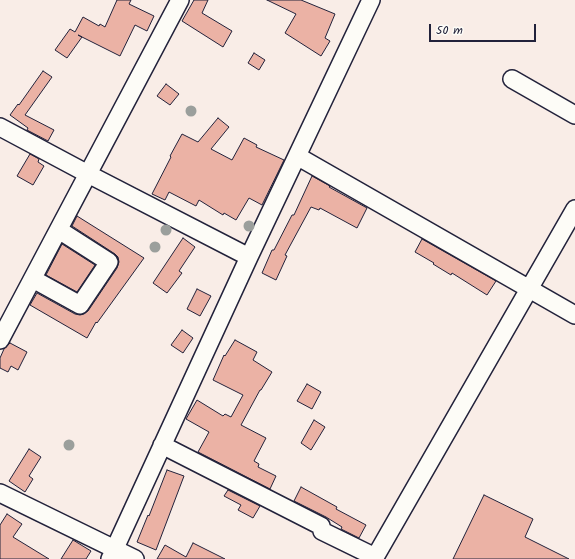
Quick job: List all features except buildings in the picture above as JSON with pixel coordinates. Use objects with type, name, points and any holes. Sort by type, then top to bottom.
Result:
[{"type":"street","points":[[0,340],[180,0]]},
{"type":"street","points":[[112,554],[370,0]]},
{"type":"street","points":[[512,79],[575,115]]},
{"type":"street","points":[[0,127],[249,257]]},
{"type":"street","points":[[297,156],[575,315]]},
{"type":"street","points":[[162,445],[321,526],[322,531],[375,558],[575,209]]},
{"type":"street","points":[[33,279],[80,304],[109,262],[59,230]]},
{"type":"street","points":[[3,499],[112,554],[135,559]]}]
